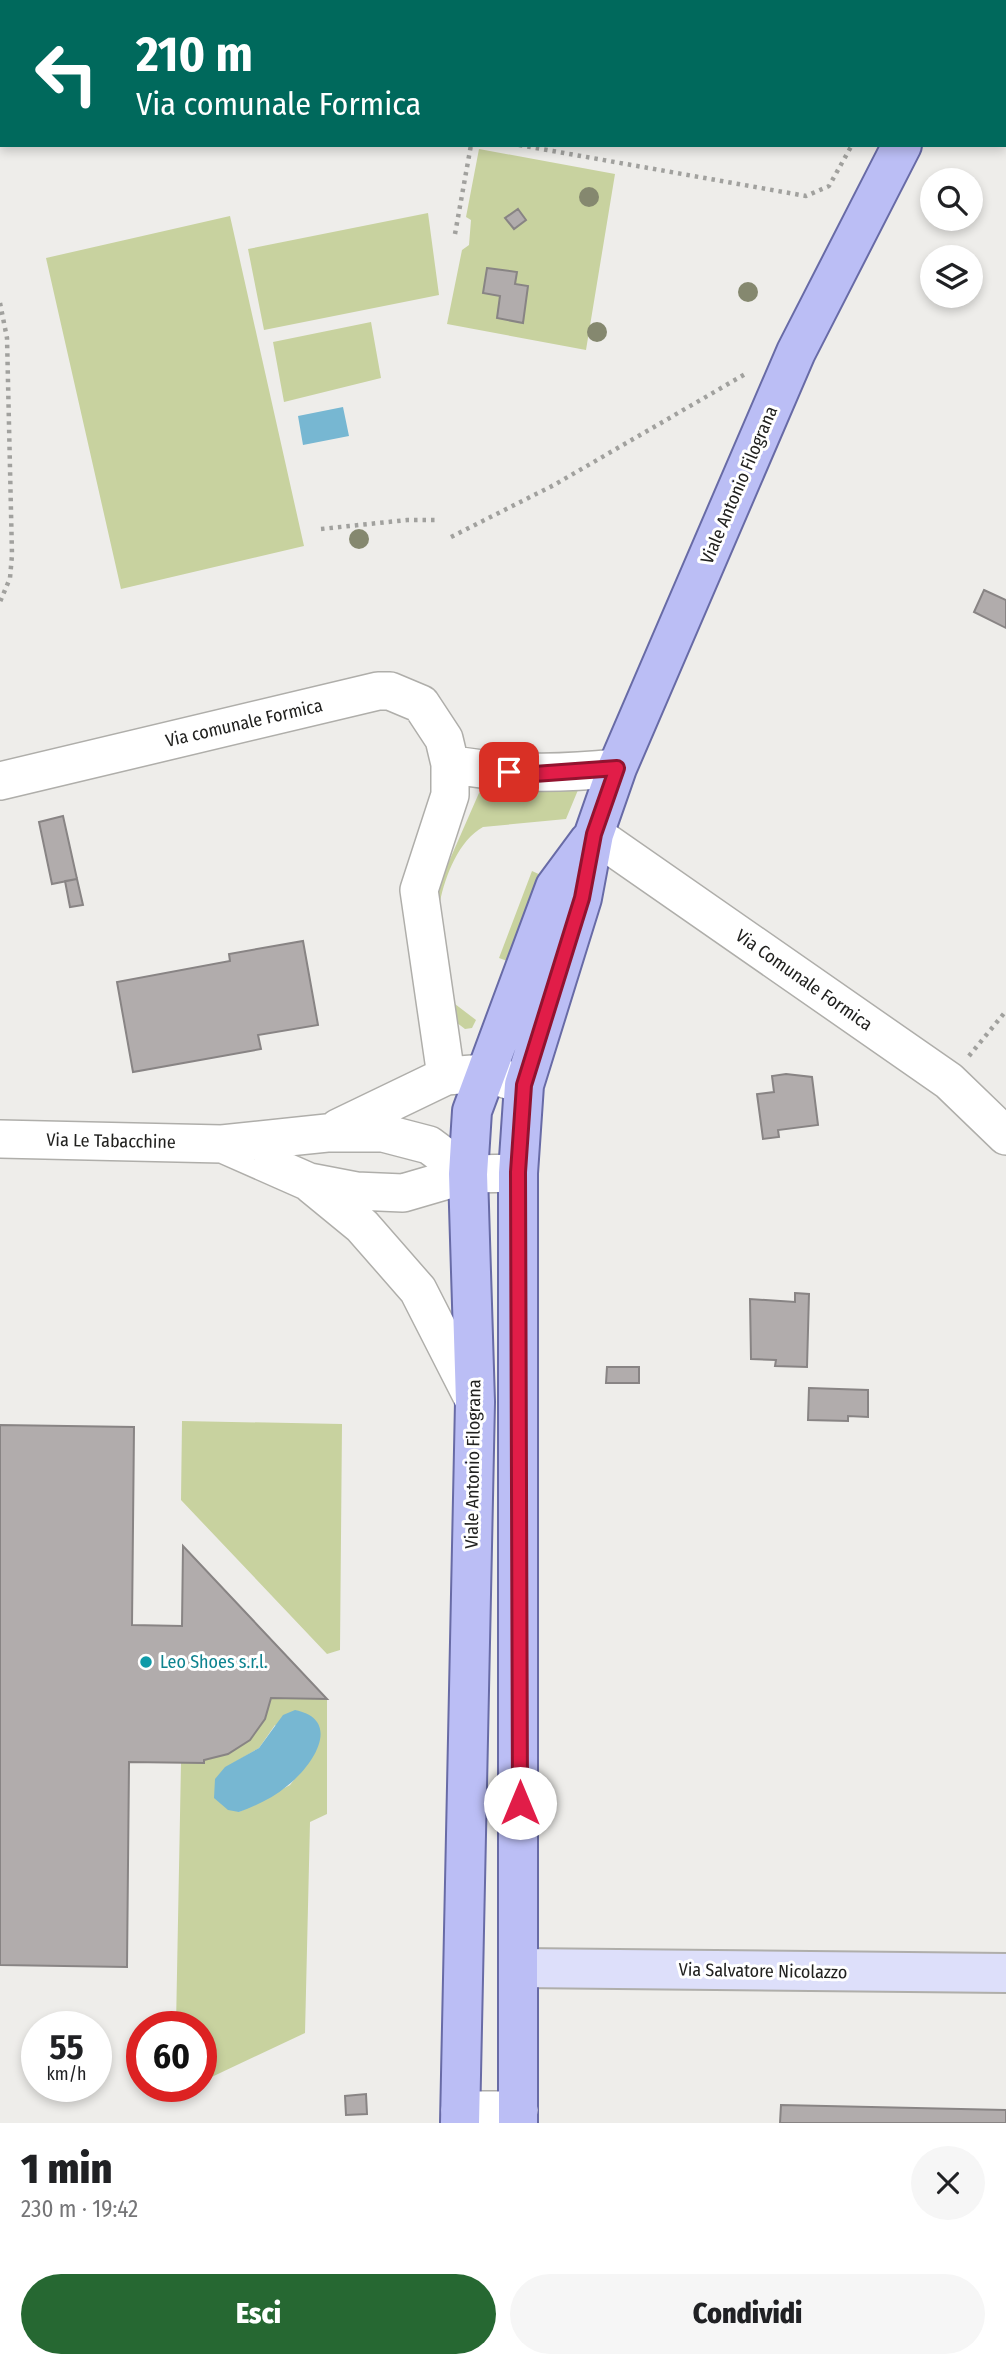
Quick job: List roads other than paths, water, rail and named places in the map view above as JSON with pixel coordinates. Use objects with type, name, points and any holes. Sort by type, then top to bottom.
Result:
[{"type":"main road","name":"Viale Antonio Filograna","points":[[519,2116],[518,1172],[524,1085],[582,898],[594,834],[617,768],[796,352],[901,147]]},
{"type":"main road","name":"Viale Antonio Filograna","points":[[460,2117],[475,1402],[468,1174],[472,1111],[555,887],[594,834]]},
{"type":"street","name":"Via comunale Formica","points":[[0,781],[378,691],[390,691],[421,704],[444,739],[450,764],[450,794],[419,890],[434,1010],[446,1076]]},
{"type":"street","points":[[450,764],[534,774],[617,768]]},
{"type":"street","name":"Via Comunale Formica","points":[[594,834],[948,1081],[1006,1136]]},
{"type":"street","points":[[446,1076],[486,1073],[524,1085]]},
{"type":"street","name":"Via Le Tabacchine","points":[[327,1133],[446,1076]]},
{"type":"street","name":"Via Le Tabacchine","points":[[0,1139],[222,1144],[327,1133],[383,1133],[429,1146],[468,1174]]},
{"type":"street","name":"Via Le Tabacchine","points":[[222,1144],[309,1182],[356,1191],[404,1193],[468,1174]]},
{"type":"street","points":[[468,1174],[518,1172]]},
{"type":"street","name":"Via Le Tabacchine","points":[[309,1182],[362,1226],[418,1290],[475,1402]]},
{"type":"street","name":"Via Salvatore Nicolazzo","points":[[520,1968],[1006,1973]]},
{"type":"street","points":[[460,2117],[519,2116]]},
{"type":"water","points":[[343,407],[349,436],[303,445],[298,416]]},
{"type":"water","points":[[295,1710],[310,1715],[318,1723],[321,1733],[319,1745],[306,1768],[276,1794],[258,1804],[239,1812],[228,1810],[214,1798],[215,1779],[225,1767],[259,1748],[283,1715]]},
{"type":"place","name":"Leo Shoes s.r.l.","points":[[146,1662]]}]
